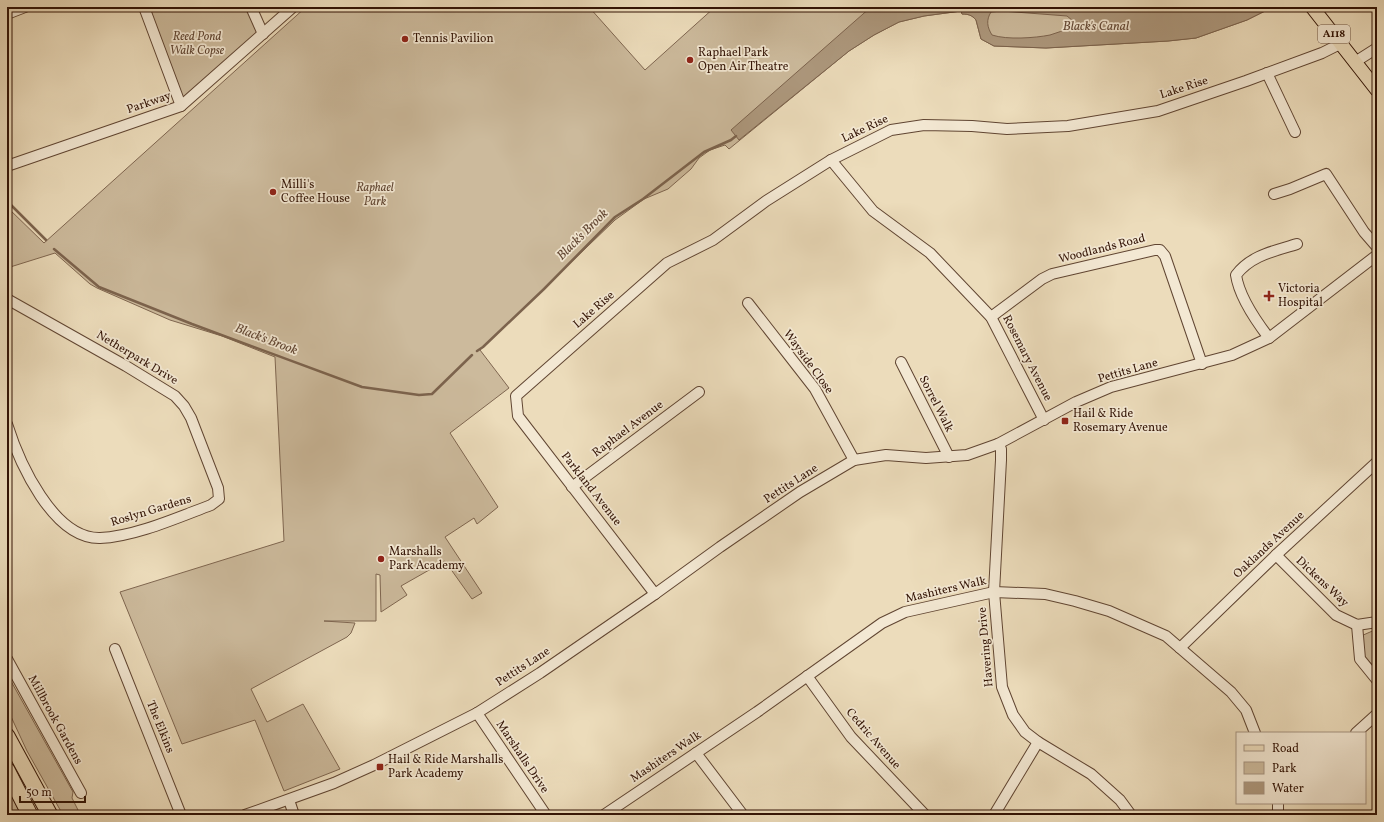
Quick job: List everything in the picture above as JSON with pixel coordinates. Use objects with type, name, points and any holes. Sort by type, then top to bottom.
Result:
[{"type":"highway","points":[[7,736],[50,815]]},
{"type":"highway","points":[[7,770],[30,815]]},
{"type":"main road","name":"A118","points":[[1312,7],[1377,90]]},
{"type":"street","points":[[144,7],[181,106]]},
{"type":"street","points":[[251,7],[263,34]]},
{"type":"street","name":"Parkway","points":[[7,166],[181,106],[293,7]]},
{"type":"street","points":[[7,14],[18,8]]},
{"type":"street","name":"Lake Rise","points":[[516,396],[667,263],[713,240],[766,201],[831,160],[890,130],[924,125],[972,126],[1007,129],[1068,126],[1158,111],[1267,73],[1322,52],[1336,46],[1340,42]]},
{"type":"street","points":[[1355,62],[1377,48]]},
{"type":"street","points":[[1267,73],[1295,132]]},
{"type":"street","name":"Rosemary Avenue","points":[[831,160],[872,211],[930,253],[991,317],[1044,420]]},
{"type":"street","points":[[1274,194],[1326,174],[1364,232],[1377,247]]},
{"type":"street","points":[[1268,338],[1248,306],[1237,282],[1236,275],[1240,270],[1261,254],[1297,244]]},
{"type":"street","name":"Woodlands Road","points":[[991,317],[1042,279],[1052,274],[1160,250],[1165,256],[1202,364]]},
{"type":"street","name":"Pettits Lane","points":[[245,815],[334,783],[368,768],[476,713],[540,673],[800,492],[854,460],[886,455],[926,458],[967,455],[998,444],[1076,402],[1110,387],[1232,355],[1268,338],[1377,255]]},
{"type":"street","name":"Netherpark Drive","points":[[7,299],[126,366],[175,396],[184,406],[191,418],[218,488],[219,499]]},
{"type":"street","name":"Wayside Close","points":[[748,303],[815,389],[854,460]]},
{"type":"street","name":"Sorrel Walk","points":[[901,362],[949,457]]},
{"type":"street","name":"Raphael Avenue","points":[[572,486],[699,392]]},
{"type":"street","name":"Parkland Avenue","points":[[516,396],[518,416],[655,594]]},
{"type":"street","name":"Roslyn Gardens","points":[[7,424],[23,465],[35,488],[62,522],[78,532],[88,536],[99,538],[126,534],[211,505],[219,499]]},
{"type":"street","name":"Havering Drive","points":[[998,444],[1001,460],[994,592],[1002,687],[1013,715],[1025,732],[1038,742],[1091,774],[1120,800],[1131,815]]},
{"type":"street","name":"Oaklands Avenue","points":[[1180,648],[1276,555],[1377,462]]},
{"type":"street","name":"Dickens Way","points":[[1276,555],[1336,615],[1357,625]]},
{"type":"street","name":"Mashiters Walk","points":[[604,815],[696,753],[882,623],[905,612],[994,592],[1045,594],[1075,601],[1108,612],[1166,636],[1231,692],[1246,710],[1255,732]]},
{"type":"street","points":[[1377,622],[1357,625],[1360,659],[1377,680]]},
{"type":"street","name":"The Elkins","points":[[115,649],[181,815]]},
{"type":"street","name":"Millbrook Gardens","points":[[7,659],[81,793]]},
{"type":"street","name":"Cedric Avenue","points":[[807,676],[851,737],[925,815]]},
{"type":"street","name":"Marshalls Drive","points":[[476,713],[546,815]]},
{"type":"street","points":[[1357,732],[1377,714]]},
{"type":"street","points":[[994,815],[1038,742]]},
{"type":"street","points":[[696,753],[743,815]]},
{"type":"street","points":[[289,800],[294,815]]},
{"type":"street","points":[[1278,804],[1278,815]]},
{"type":"green space","name":"Reed Pond Walk Copse","points":[[144,7],[251,7],[263,34],[181,106]]},
{"type":"green space","name":"Raphael Park","points":[[306,7],[589,7],[645,70],[715,7],[1273,7],[1247,20],[1196,38],[1046,48],[994,46],[981,39],[976,20],[970,15],[962,14],[961,11],[924,16],[899,22],[874,35],[849,51],[729,149],[725,145],[710,150],[699,158],[691,169],[668,189],[644,199],[615,220],[480,350],[509,388],[450,433],[498,507],[477,524],[474,518],[445,537],[482,593],[472,599],[445,561],[401,586],[407,595],[381,612],[380,575],[376,574],[376,621],[324,621],[355,623],[351,633],[347,637],[251,689],[267,722],[303,704],[340,769],[284,791],[255,720],[182,744],[120,592],[284,541],[275,357],[222,336],[170,320],[97,288],[90,284],[55,253],[7,268],[7,207],[44,243]]},
{"type":"green space","points":[[1377,629],[1377,670],[1362,653],[1361,636]]},
{"type":"green space","points":[[7,674],[73,792],[72,798],[78,810],[63,815],[27,751],[7,708]]},
{"type":"green space","points":[[7,787],[21,815],[7,815]]},
{"type":"water","name":"Black's Canal","points":[[871,7],[1273,7],[1247,20],[1196,38],[1046,48],[994,46],[981,39],[976,20],[970,15],[962,14],[961,11],[924,16],[899,22],[874,35],[849,51],[739,140],[731,130]],"holes":[[[1002,11],[1067,16],[1073,21],[1071,28],[1050,35],[1037,37],[998,37],[992,35],[988,24],[988,18],[991,12]]]},
{"type":"waterway","name":"Black's Brook","points":[[477,351],[544,289],[615,217],[643,199],[704,152],[731,140],[736,136]]},
{"type":"waterway","name":"Black's Brook","points":[[7,201],[46,240]]},
{"type":"waterway","name":"Black's Brook","points":[[54,249],[99,287],[192,324],[362,387],[419,395],[432,394],[472,355]]},
{"type":"place","name":"Tennis Pavilion","points":[[405,39]]},
{"type":"place","name":"Raphael Park Open Air Theatre","points":[[690,60]]},
{"type":"place","name":"Milli's Coffee House","points":[[273,192]]},
{"type":"place","name":"Victoria Hospital","points":[[1269,296]]},
{"type":"place","name":"Hail & Ride Rosemary Avenue","points":[[1065,421]]},
{"type":"place","name":"Marshalls Park Academy","points":[[381,559]]},
{"type":"place","name":"Hail & Ride Marshalls Park Academy","points":[[380,767]]}]
